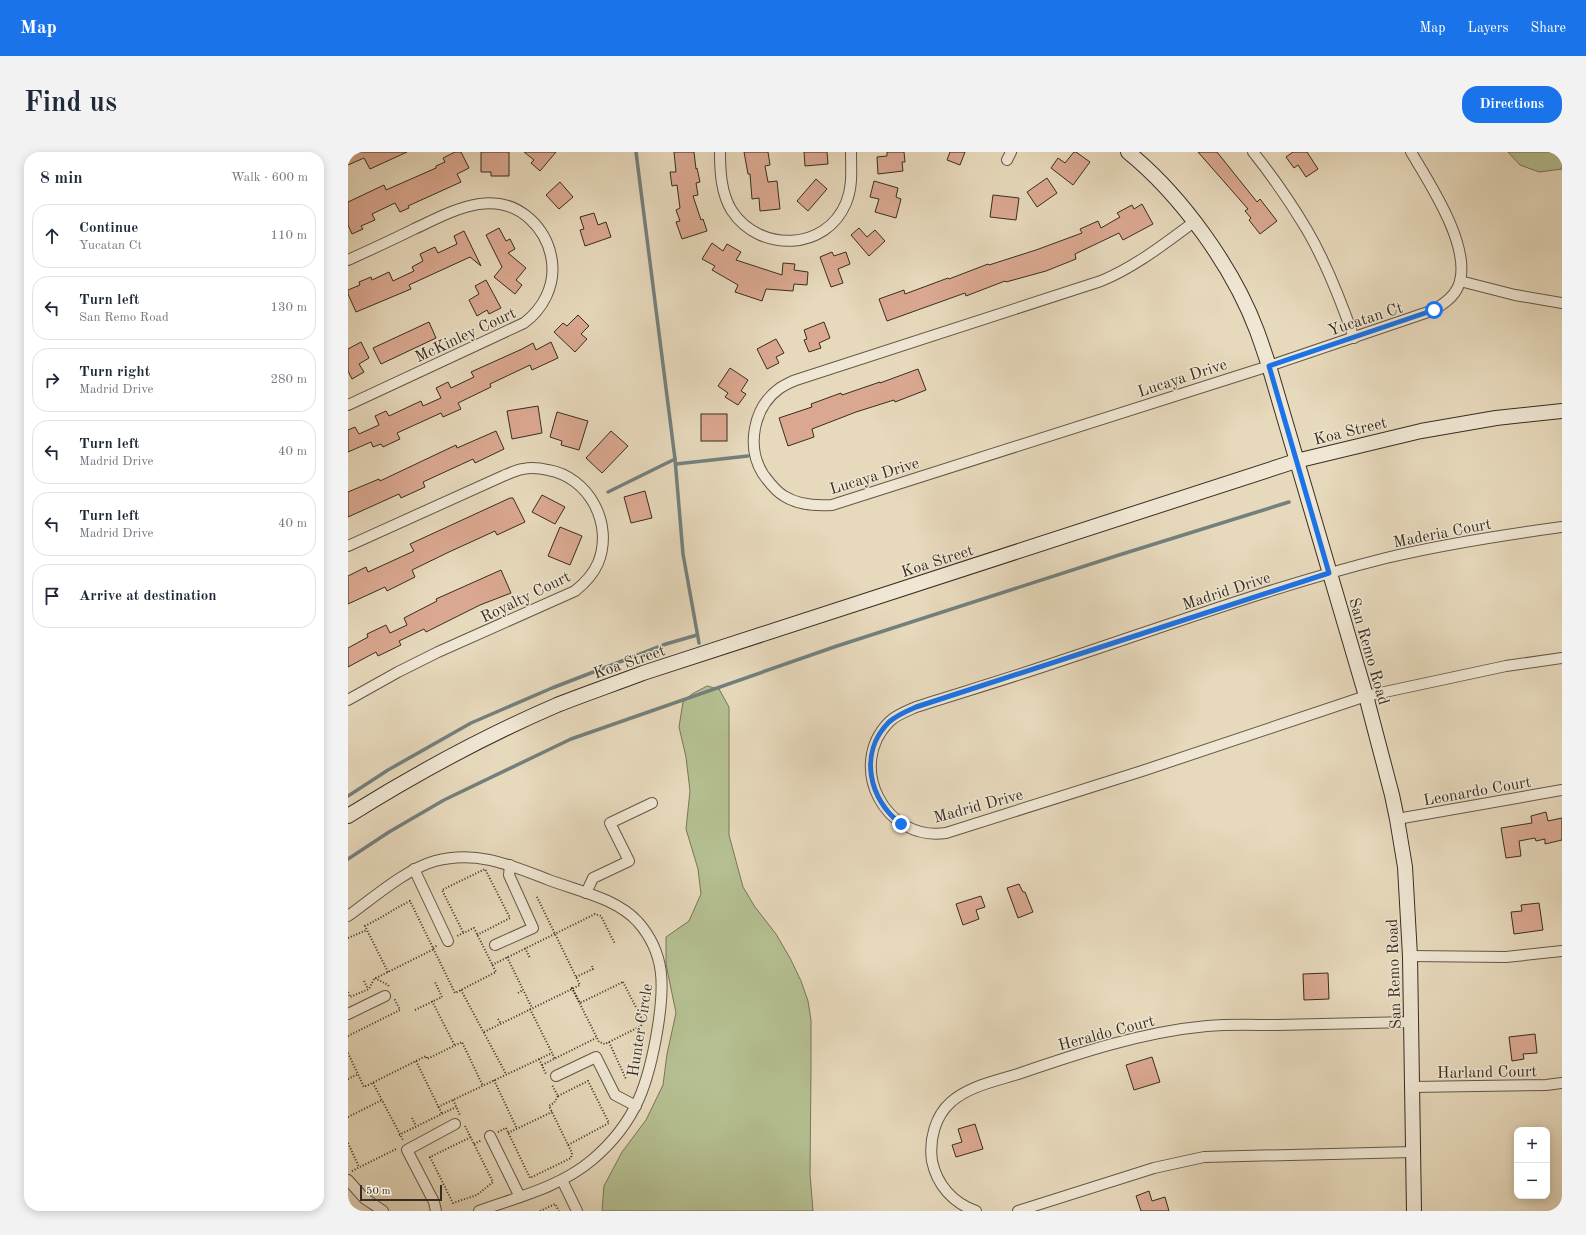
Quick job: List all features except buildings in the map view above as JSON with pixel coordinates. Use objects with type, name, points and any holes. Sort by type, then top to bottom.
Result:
[{"type":"main road","name":"San Remo Road","points":[[1128,152],[1176,199],[1194,222],[1220,259],[1257,330],[1269,366],[1366,696],[1392,795],[1405,867],[1410,956],[1414,1211]]},
{"type":"main road","name":"Koa Street","points":[[348,816],[409,779],[464,750],[557,706],[597,690],[716,649],[1296,461],[1421,431],[1496,418],[1562,411]]},
{"type":"street","points":[[720,152],[723,189],[731,210],[746,228],[768,239],[781,241],[794,241],[808,238],[830,225],[840,214],[849,194],[852,172],[851,152]]},
{"type":"street","points":[[1253,152],[1291,204],[1308,231],[1329,273],[1354,338]]},
{"type":"street","name":"Yucatan Ct","points":[[1269,366],[1434,310],[1446,303],[1453,295],[1460,281],[1462,264],[1458,245],[1444,213],[1411,152]]},
{"type":"street","name":"McKinley Court","points":[[348,260],[454,210],[470,205],[488,203],[511,207],[521,212],[537,226],[547,241],[553,270],[549,289],[545,298],[537,312],[524,323],[348,405]]},
{"type":"street","name":"Lucaya Drive","points":[[1194,222],[1142,260],[1101,282],[796,380],[783,386],[772,395],[762,409],[754,433],[755,455],[761,470],[772,486],[784,496],[792,500],[810,504],[832,505],[1269,366]]},
{"type":"street","points":[[1460,281],[1515,295],[1562,303]]},
{"type":"street","name":"Royalty Court","points":[[348,546],[503,476],[515,471],[532,468],[561,473],[575,481],[593,501],[599,514],[603,529],[601,553],[598,563],[592,574],[575,591],[438,652],[348,700]]},
{"type":"street","name":"Maderia Court","points":[[1329,573],[1387,558],[1471,540],[1562,527]]},
{"type":"street","name":"Madrid Drive","points":[[1329,573],[1138,634],[1058,662],[906,711],[890,722],[881,732],[876,743],[871,763],[871,772],[874,785],[884,808],[901,824],[922,832],[939,834],[946,833],[1149,769],[1366,696]]},
{"type":"street","points":[[1366,696],[1506,666],[1562,658]]},
{"type":"street","name":"Leonardo Court","points":[[1396,819],[1562,790]]},
{"type":"street","points":[[586,893],[593,878],[629,861],[610,823],[652,803]]},
{"type":"street","name":"Hunter Circle","points":[[348,916],[414,870],[434,861],[465,857],[486,858],[510,865],[612,903],[637,921],[653,946],[661,967],[663,991],[653,1057],[646,1083],[636,1106],[618,1133],[601,1151],[581,1168],[562,1180],[520,1197],[479,1211]]},
{"type":"street","points":[[495,945],[533,928],[509,875],[510,865]]},
{"type":"street","points":[[414,870],[448,940]]},
{"type":"street","points":[[1410,956],[1506,957],[1562,950]]},
{"type":"street","points":[[348,1014],[385,996]]},
{"type":"street","name":"Heraldo Court","points":[[976,1211],[956,1201],[944,1188],[936,1172],[931,1150],[936,1126],[945,1108],[958,1096],[974,1088],[1060,1060],[1160,1032],[1208,1026],[1411,1022]]},
{"type":"street","points":[[552,1079],[596,1057],[615,1095],[636,1106]]},
{"type":"street","name":"Harland Court","points":[[1412,1087],[1546,1085],[1562,1083]]},
{"type":"street","points":[[436,1211],[434,1202],[407,1150],[455,1124]]},
{"type":"street","points":[[490,1136],[520,1197]]},
{"type":"street","points":[[1018,1211],[1154,1168],[1204,1158],[1413,1152]]},
{"type":"street","points":[[348,1180],[364,1198],[383,1211]]},
{"type":"street","points":[[562,1180],[577,1211]]},
{"type":"path","points":[[464,933],[442,890],[485,869],[510,918],[477,935]]},
{"type":"path","points":[[484,1032],[580,985],[536,895]]},
{"type":"path","points":[[348,992],[350,997],[368,989],[374,979],[388,972],[434,949],[448,940],[474,928],[496,972],[455,993],[434,949],[410,901],[365,926],[388,972]]},
{"type":"path","points":[[492,965],[595,914],[602,916],[615,944]]},
{"type":"path","points":[[348,938],[366,930]]},
{"type":"path","points":[[525,948],[530,958]]},
{"type":"path","points":[[507,957],[555,1058]]},
{"type":"path","points":[[576,977],[593,968],[592,966]]},
{"type":"path","points":[[364,981],[368,989]]},
{"type":"path","points":[[415,1010],[442,997],[435,982]]},
{"type":"path","points":[[623,982],[643,1021],[641,1026],[605,1044],[599,1042],[572,988],[580,1003],[623,982]]},
{"type":"path","points":[[461,990],[506,1074]]},
{"type":"path","points":[[518,992],[523,990]]},
{"type":"path","points":[[432,1002],[455,1046]]},
{"type":"path","points":[[498,1019],[501,1024]]},
{"type":"path","points":[[542,1065],[597,1038]]},
{"type":"path","points":[[348,1053],[364,1087],[426,1056],[427,1059],[462,1042],[483,1086]]},
{"type":"path","points":[[609,1042],[626,1079]]},
{"type":"path","points":[[438,1107],[552,1053]]},
{"type":"path","points":[[539,1059],[552,1079],[558,1096]]},
{"type":"path","points":[[416,1061],[442,1114]]},
{"type":"path","points":[[348,1079],[358,1074]]},
{"type":"path","points":[[494,1080],[518,1129]]},
{"type":"path","points":[[474,1144],[506,1128],[530,1178],[571,1158],[572,1153],[568,1145],[549,1106],[554,1103],[558,1096],[588,1081],[609,1123],[568,1145]]},
{"type":"path","points":[[373,1083],[405,1144]]},
{"type":"path","points":[[348,1117],[382,1100]]},
{"type":"path","points":[[399,1135],[456,1107]]},
{"type":"path","points":[[508,1133],[552,1112]]},
{"type":"path","points":[[412,1118],[416,1126]]},
{"type":"path","points":[[471,1137],[474,1144],[492,1182],[477,1195],[453,1203],[430,1158],[471,1137]]},
{"type":"path","points":[[348,1143],[359,1166]]},
{"type":"path","points":[[348,1174],[359,1166],[399,1148]]},
{"type":"path","points":[[540,1211],[555,1204],[559,1211]]},
{"type":"green space","points":[[1508,152],[1562,152],[1562,169],[1539,172],[1520,165]]},
{"type":"green space","points":[[707,686],[719,689],[729,707],[729,835],[743,887],[755,907],[776,934],[790,958],[801,981],[808,1001],[811,1020],[810,1174],[813,1211],[602,1211],[604,1186],[622,1152],[646,1120],[663,1085],[667,1054],[676,1013],[666,964],[666,937],[689,921],[701,894],[698,869],[686,829],[690,791],[686,757],[679,727],[683,702],[692,694]]},
{"type":"waterway","points":[[636,152],[675,459],[683,554],[699,643]]},
{"type":"waterway","points":[[676,464],[748,456]]},
{"type":"waterway","points":[[608,492],[675,459]]},
{"type":"waterway","points":[[348,859],[389,832],[444,800],[571,739],[837,646],[1289,502]]},
{"type":"waterway","points":[[348,796],[388,770],[471,723],[552,688],[666,644],[697,635]]},
{"type":"route","points":[[901,824],[888,813],[881,803],[871,772],[872,754],[881,732],[897,716],[916,707],[1329,573],[1269,366],[1434,310]]}]
